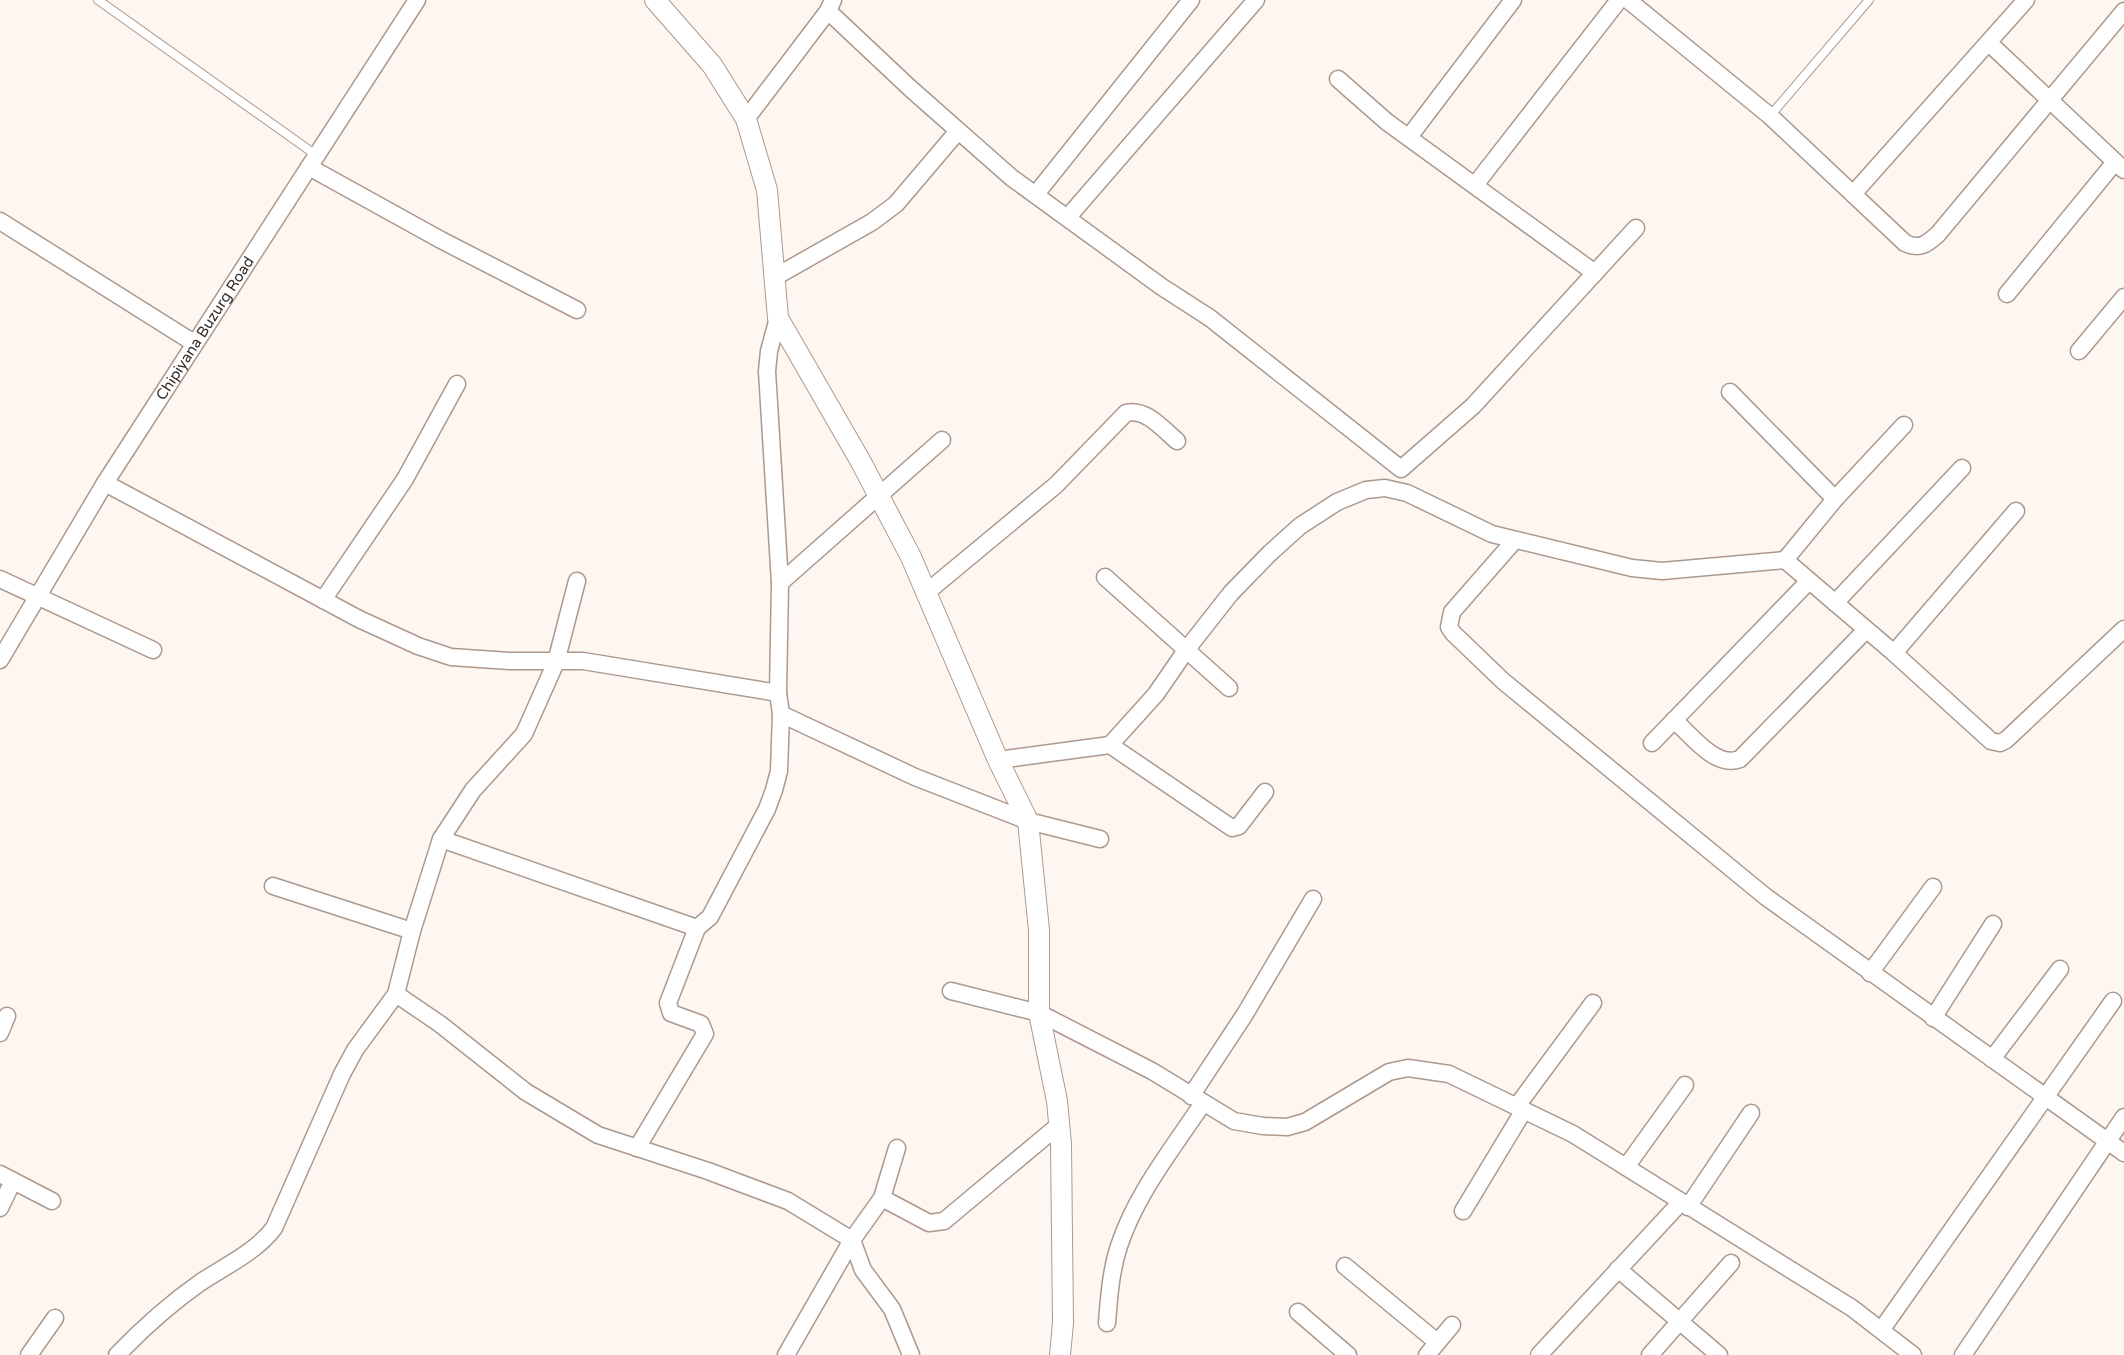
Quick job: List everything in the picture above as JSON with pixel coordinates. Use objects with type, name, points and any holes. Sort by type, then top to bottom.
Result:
[{"type":"street","name":"Chipiyana Buzurg Road","points":[[0,660],[105,483],[417,0]]},
{"type":"street","points":[[637,1148],[705,1035],[701,1024],[671,1013],[668,1003],[697,927],[710,916],[767,809],[779,771],[781,714],[778,693],[780,583],[767,371],[768,351],[778,318],[767,190],[746,119],[712,65],[655,0]]},
{"type":"street","points":[[1036,194],[1191,0]]},
{"type":"street","points":[[1068,217],[1256,0]]},
{"type":"street","points":[[1409,137],[1513,0]]},
{"type":"street","points":[[1475,185],[1619,0]]},
{"type":"street","points":[[1853,194],[2026,0]]},
{"type":"street","points":[[1634,2],[1770,116],[1905,243],[1913,246],[1928,243],[1938,234],[2124,12]]},
{"type":"street","points":[[746,119],[831,5],[958,130],[1036,194],[1162,287],[1210,318],[1401,469]]},
{"type":"street","points":[[1989,43],[2120,166],[2007,294]]},
{"type":"street","points":[[1338,79],[1378,115],[1595,273]]},
{"type":"street","points":[[775,276],[872,222],[896,204],[958,130]]},
{"type":"street","points":[[313,161],[460,250],[577,310]]},
{"type":"street","points":[[0,221],[194,343]]},
{"type":"street","points":[[1385,488],[1401,469],[1473,406],[1636,228]]},
{"type":"street","points":[[2079,351],[2124,297]]},
{"type":"street","points":[[778,318],[880,497],[927,591],[998,760],[1028,820],[1039,930],[1039,1014],[1048,1049],[1059,1125],[1063,1323],[1060,1355]]},
{"type":"street","points":[[323,600],[405,479],[457,384]]},
{"type":"street","points":[[1730,392],[1835,499]]},
{"type":"street","points":[[927,591],[1056,484],[1126,413],[1135,411],[1144,414],[1177,441]]},
{"type":"street","points":[[998,760],[1110,745],[1156,694],[1187,649],[1231,593],[1300,526],[1337,502],[1366,490],[1385,488],[1407,493],[1491,534],[1632,568],[1662,571],[1785,560],[1835,499],[1904,425]]},
{"type":"street","points":[[780,583],[942,440]]},
{"type":"street","points":[[1835,603],[1962,468]]},
{"type":"street","points":[[105,483],[323,600],[418,646],[451,657],[556,662],[583,661],[778,693]]},
{"type":"street","points":[[1894,653],[2016,511]]},
{"type":"street","points":[[1515,540],[1452,612],[1449,627],[1454,633],[1503,681],[1766,897],[2124,1153]]},
{"type":"street","points":[[1785,560],[1894,653],[1981,734],[1991,741],[2000,743],[2124,629]]},
{"type":"street","points":[[1105,577],[1229,688]]},
{"type":"street","points":[[0,579],[153,650]]},
{"type":"street","points":[[118,1355],[136,1335],[198,1284],[267,1237],[295,1183],[342,1074],[355,1050],[396,994],[412,931],[441,838],[472,789],[524,734],[556,662],[577,581]]},
{"type":"street","points":[[1652,743],[1809,581]]},
{"type":"street","points":[[1674,720],[1717,758],[1725,762],[1740,759],[1866,630]]},
{"type":"street","points":[[781,714],[915,777],[1028,820],[1100,839]]},
{"type":"street","points":[[1110,745],[1232,828],[1239,826],[1265,792]]},
{"type":"street","points":[[441,838],[697,927]]},
{"type":"street","points":[[273,886],[412,931]]},
{"type":"street","points":[[1870,973],[1933,887]]},
{"type":"street","points":[[1107,1323],[1113,1268],[1125,1231],[1245,1014],[1313,899]]},
{"type":"street","points":[[1934,1018],[1994,924]]},
{"type":"street","points":[[1992,1059],[2060,969]]},
{"type":"street","points":[[951,991],[1039,1014],[1152,1071],[1234,1121],[1263,1126],[1287,1127],[1305,1122],[1389,1072],[1408,1068],[1449,1074],[1573,1134],[1882,1329],[1913,1355]]},
{"type":"street","points":[[396,994],[440,1024],[526,1092],[598,1135],[788,1201],[852,1240],[863,1270],[892,1309],[911,1355]]},
{"type":"street","points":[[1882,1329],[2113,1001]]},
{"type":"street","points":[[1463,1211],[1520,1108],[1593,1004]]},
{"type":"street","points":[[0,1033],[7,1016]]},
{"type":"street","points":[[1626,1167],[1685,1085]]},
{"type":"street","points":[[1539,1355],[1618,1269],[1684,1204],[1751,1113]]},
{"type":"street","points":[[1963,1355],[2124,1117]]},
{"type":"street","points":[[882,1198],[929,1223],[944,1221],[1059,1125]]},
{"type":"street","points":[[786,1355],[852,1240],[882,1198],[897,1148]]},
{"type":"street","points":[[0,1208],[7,1177],[52,1201]]},
{"type":"street","points":[[1650,1355],[1731,1263]]},
{"type":"street","points":[[1345,1266],[1432,1348],[1452,1325]]},
{"type":"street","points":[[1618,1269],[1719,1355]]},
{"type":"street","points":[[1298,1312],[1348,1355]]},
{"type":"street","points":[[28,1355],[55,1318]]},
{"type":"lane","points":[[98,0],[313,161]]},
{"type":"lane","points":[[1770,116],[1869,0]]}]
